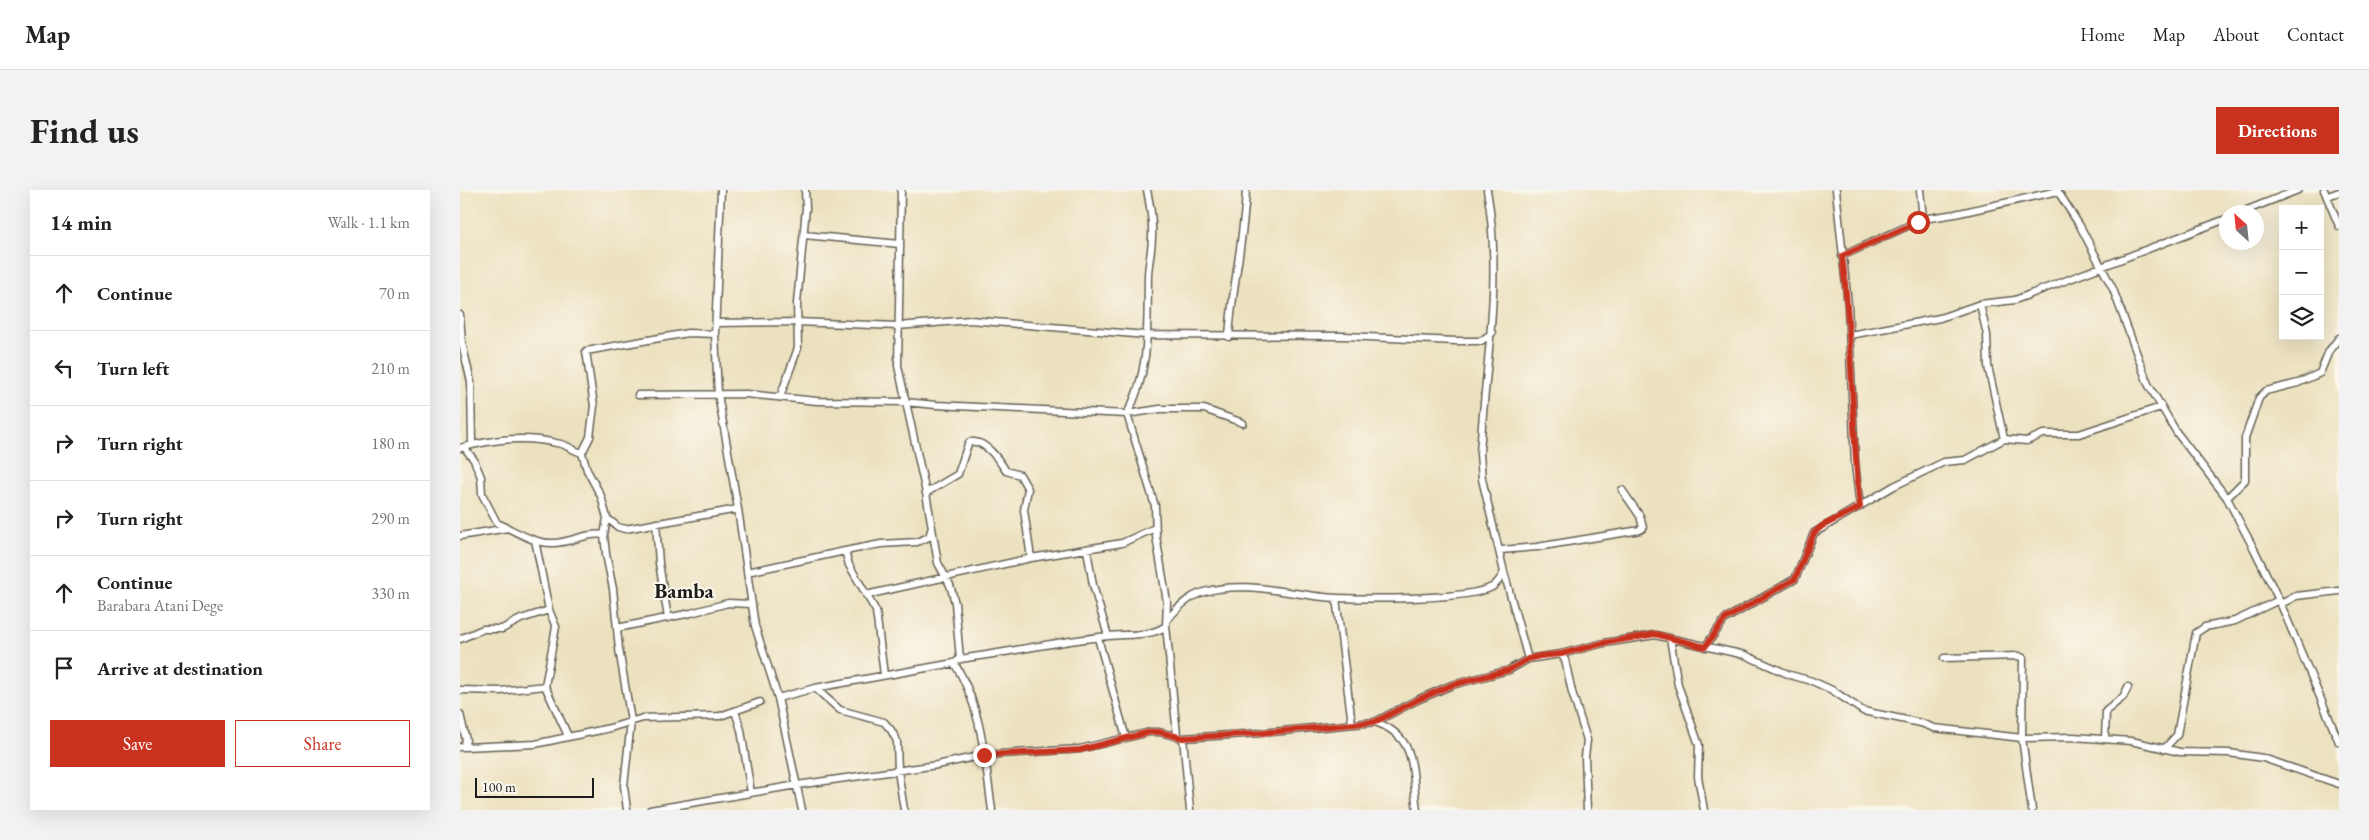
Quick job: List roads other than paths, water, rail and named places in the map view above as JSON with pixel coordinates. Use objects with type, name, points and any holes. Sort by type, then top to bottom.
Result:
[{"type":"street","points":[[721,190],[715,334],[718,394],[738,509],[755,626],[778,698],[802,810]]},
{"type":"street","points":[[780,397],[798,348],[796,322],[806,208],[804,190]]},
{"type":"street","points":[[901,190],[898,366],[933,526],[938,563],[945,575],[955,602],[957,661],[971,697],[984,755],[992,810]]},
{"type":"street","points":[[1147,190],[1151,210],[1152,236],[1143,371],[1137,396],[1127,414],[1155,506],[1155,528],[1167,602],[1168,619],[1166,626],[1190,810]]},
{"type":"street","points":[[1229,337],[1234,274],[1242,242],[1246,190]]},
{"type":"street","points":[[1487,190],[1495,260],[1492,334],[1480,454],[1482,479],[1504,572],[1528,659]]},
{"type":"street","points":[[1836,190],[1850,335],[1855,464],[1860,507]]},
{"type":"street","points":[[1920,190],[1923,219]]},
{"type":"street","points":[[1842,256],[1923,219],[1964,212],[2057,190],[2113,288],[2138,361],[2161,407],[2177,433],[2227,498],[2280,602],[2339,742]]},
{"type":"street","points":[[2260,205],[2298,190]]},
{"type":"street","points":[[2339,192],[2326,193],[2339,226]]},
{"type":"street","points":[[1850,335],[1940,318],[1980,304],[2015,300],[2060,285],[2102,266],[2219,222]]},
{"type":"street","points":[[804,235],[900,244]]},
{"type":"street","points":[[1980,304],[1987,336],[1988,366],[2004,440]]},
{"type":"street","points":[[460,315],[462,343],[472,382],[472,443]]},
{"type":"street","points":[[716,323],[796,322],[898,326],[970,320],[1146,335],[1229,337],[1345,336],[1481,341],[1491,344]]},
{"type":"street","points":[[627,810],[624,786],[631,721],[604,535],[607,518],[601,496],[582,453],[590,437],[594,406],[586,352],[688,333],[715,334]]},
{"type":"street","points":[[1481,341],[1492,334]]},
{"type":"street","points":[[2227,498],[2245,480],[2245,438],[2258,398],[2266,391],[2298,383],[2320,373],[2329,352],[2339,338]]},
{"type":"street","points":[[638,395],[718,394],[817,401],[905,402],[1127,414],[1160,409],[1204,409],[1243,423]]},
{"type":"street","points":[[1705,647],[1725,619],[1795,579],[1814,533],[1822,526],[1860,507],[1894,486],[1944,462],[1965,460],[2004,440],[2027,441],[2043,434],[2071,435],[2161,407]]},
{"type":"street","points":[[582,453],[562,445],[538,440],[496,438],[462,447],[474,460],[481,477],[482,494],[488,509],[497,523],[536,540],[552,543],[594,534],[604,535]]},
{"type":"street","points":[[926,493],[958,474],[968,444],[970,442],[979,442],[999,460],[1006,471],[1020,475],[1026,482],[1028,489],[1024,510],[1030,558]]},
{"type":"street","points":[[1500,550],[1537,547],[1644,528],[1640,516],[1622,490]]},
{"type":"street","points":[[607,518],[618,527],[625,529],[738,509]]},
{"type":"street","points":[[656,523],[668,618]]},
{"type":"street","points":[[747,572],[881,544],[917,542],[930,537],[933,526]]},
{"type":"street","points":[[460,536],[509,528]]},
{"type":"street","points":[[866,595],[945,575],[1030,558],[1122,543],[1155,528]]},
{"type":"street","points":[[536,540],[549,610],[556,626],[544,686],[568,736]]},
{"type":"street","points":[[1087,550],[1093,585],[1108,636]]},
{"type":"street","points":[[845,551],[849,564],[876,611],[884,675]]},
{"type":"street","points":[[1168,619],[1195,595],[1214,590],[1252,587],[1336,598],[1461,595],[1492,587],[1500,581],[1504,572]]},
{"type":"street","points":[[2164,749],[2177,735],[2196,633],[2205,627],[2234,621],[2296,596],[2339,591]]},
{"type":"street","points":[[1336,598],[1352,724]]},
{"type":"street","points":[[617,628],[668,618],[728,602],[752,604]]},
{"type":"street","points":[[460,639],[483,629],[502,630],[521,620],[549,610]]},
{"type":"street","points":[[778,698],[815,688],[957,661],[1108,636],[1153,632],[1166,626]]},
{"type":"street","points":[[650,810],[797,785],[898,771],[984,755],[1080,750],[1150,732],[1180,736],[1261,733],[1375,722],[1417,700],[1452,685],[1509,670],[1528,659],[1655,634],[1745,655],[1790,675],[1812,681],[1832,690],[1863,711],[1921,722],[1934,728],[2022,738],[2072,737],[2131,741],[2164,749],[2229,752],[2263,758],[2339,784]]},
{"type":"street","points":[[1098,638],[1126,738]]},
{"type":"street","points":[[1670,638],[1678,685],[1699,745],[1698,777],[1704,810]]},
{"type":"street","points":[[1561,654],[1565,660],[1572,692],[1587,740],[1585,757],[1587,810]]},
{"type":"street","points":[[1944,658],[2019,656],[2023,658],[2022,738],[2032,810]]},
{"type":"street","points":[[460,690],[500,691],[544,686]]},
{"type":"street","points":[[2105,739],[2106,711],[2123,697],[2128,687]]},
{"type":"street","points":[[815,688],[840,710],[884,722],[891,730],[898,748],[898,771],[904,810]]},
{"type":"street","points":[[462,747],[535,744],[610,728],[643,718],[720,716],[760,702]]},
{"type":"street","points":[[734,711],[741,730],[751,793]]},
{"type":"street","points":[[460,714],[466,740],[462,747]]},
{"type":"street","points":[[1375,722],[1395,730],[1405,741],[1409,750],[1417,810]]},
{"type":"district","name":"Bamba","points":[[684,591]]}]
